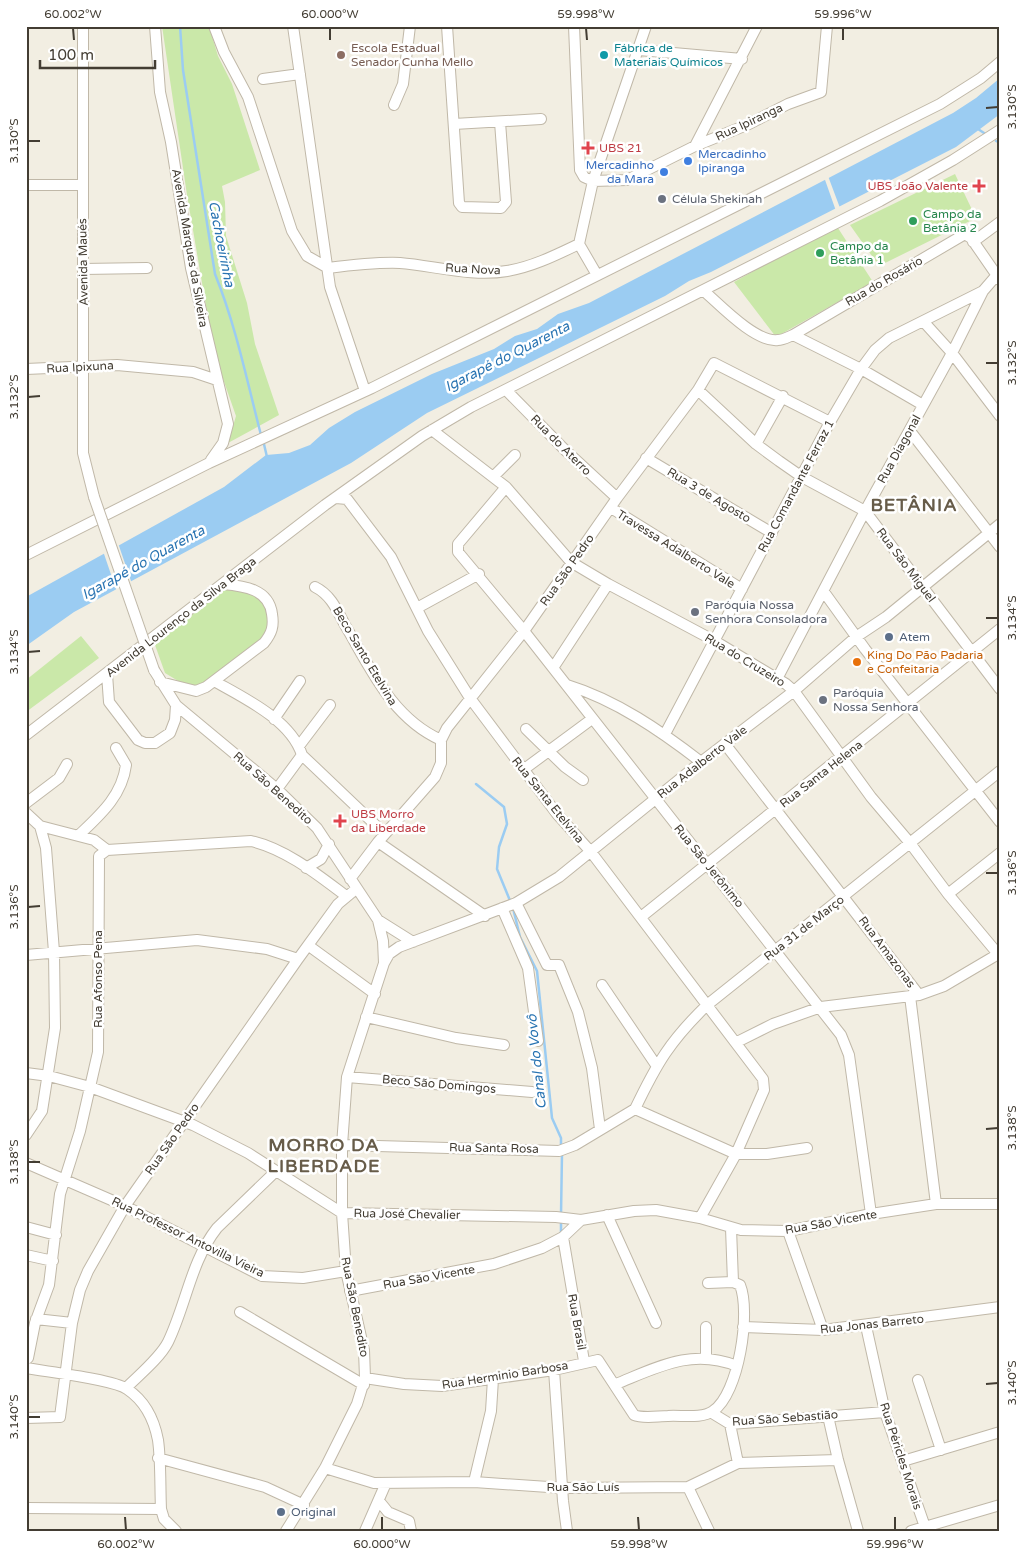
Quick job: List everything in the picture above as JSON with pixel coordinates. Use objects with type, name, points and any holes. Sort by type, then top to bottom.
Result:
[{"type":"street","name":"Avenida Maués","points":[[83,26],[83,453],[94,496],[154,670]]},
{"type":"street","name":"Avenida Marques da Silveira","points":[[155,26],[160,92],[171,142],[191,268],[211,359],[228,424],[223,443],[209,462]]},
{"type":"street","points":[[214,26],[224,52],[248,97],[292,231],[307,256],[328,268]]},
{"type":"street","points":[[293,26],[330,288],[365,391]]},
{"type":"street","points":[[394,105],[403,84],[410,26]]},
{"type":"street","points":[[447,26],[460,205],[466,208],[501,208],[504,206],[506,197],[500,122]]},
{"type":"street","points":[[574,26],[580,170],[584,177],[593,181]]},
{"type":"street","points":[[597,276],[579,244],[593,181],[646,26]]},
{"type":"street","points":[[695,146],[742,59],[757,26]]},
{"type":"street","name":"Rua Ipiranga","points":[[593,181],[627,180],[695,146],[749,124],[788,104],[821,92],[827,26]]},
{"type":"street","points":[[639,50],[742,59]]},
{"type":"street","points":[[26,555],[209,462],[365,391],[940,104],[981,78],[1000,62]]},
{"type":"street","points":[[263,79],[300,74]]},
{"type":"street","points":[[454,124],[541,119]]},
{"type":"street","name":"Avenida Lourenço da Silva Braga","points":[[26,735],[336,498],[432,430],[471,407],[704,291],[880,200],[953,160],[1000,130]]},
{"type":"street","points":[[26,185],[82,185]]},
{"type":"street","points":[[998,278],[973,242],[1000,222]]},
{"type":"street","name":"Rua do Rosário","points":[[704,291],[755,334],[769,340],[778,340],[793,335],[965,234],[968,234],[973,242]]},
{"type":"street","name":"Rua Nova","points":[[328,268],[367,263],[398,263],[486,272],[508,271],[550,258],[579,244]]},
{"type":"street","points":[[83,269],[147,268]]},
{"type":"street","name":"Rua Diagonal","points":[[778,677],[824,592],[865,510],[952,353],[983,291],[998,278]]},
{"type":"street","name":"Rua Comandante Ferraz 1","points":[[666,734],[713,640],[830,422],[861,369],[875,350],[889,338],[983,291]]},
{"type":"street","points":[[923,321],[952,353],[1000,416]]},
{"type":"street","points":[[793,335],[861,369],[923,405]]},
{"type":"street","points":[[193,372],[211,359]]},
{"type":"street","name":"Rua São Pedro","points":[[350,879],[378,842],[434,777],[441,763],[441,740],[447,728],[524,631],[617,498],[698,390],[714,363],[783,396],[830,422]]},
{"type":"street","name":"Rua Ipixuna","points":[[26,370],[117,365],[193,372],[217,380]]},
{"type":"street","name":"Rua do Aterro","points":[[506,390],[565,450],[617,498]]},
{"type":"street","name":"Rua São Miguel","points":[[698,390],[756,444],[802,477],[865,510],[970,652],[1000,689]]},
{"type":"street","points":[[756,444],[783,396]]},
{"type":"street","name":"Rua do Cruzeiro","points":[[432,430],[506,487],[571,562],[778,677],[794,691],[841,758],[910,843],[948,894],[999,954]]},
{"type":"street","points":[[910,431],[939,471],[1000,547]]},
{"type":"street","points":[[494,476],[515,455]]},
{"type":"street","name":"Rua 3 de Agosto","points":[[646,458],[772,533]]},
{"type":"street","name":"Rua São Jerônimo","points":[[506,487],[458,544],[458,552],[479,574],[821,1007],[846,1044],[871,1214]]},
{"type":"street","name":"Rua Santa Etelvina","points":[[336,498],[348,499],[391,557],[428,631],[470,698],[557,814],[591,852],[737,1042],[762,1079],[764,1090],[736,1154]]},
{"type":"street","name":"Travessa Adalberto Vale","points":[[611,508],[742,589]]},
{"type":"street","name":"Rua Adalberto Vale","points":[[384,963],[394,950],[510,905],[559,877],[700,762],[794,691],[856,637],[886,617],[1000,524]]},
{"type":"street","points":[[417,608],[479,574]]},
{"type":"street","points":[[159,682],[196,691],[214,681],[264,643],[271,634],[273,623],[271,607],[267,598],[250,588],[223,584]]},
{"type":"street","points":[[553,668],[608,584]]},
{"type":"street","name":"Beco Santo Etelvina","points":[[315,587],[329,597],[396,708],[410,722],[441,740]]},
{"type":"street","points":[[824,592],[856,637],[1000,822]]},
{"type":"street","name":"Rua Santa Helena","points":[[641,918],[1000,629]]},
{"type":"street","name":"Rua São Benedito","points":[[154,670],[159,682],[176,705],[302,812],[328,844],[378,920],[383,941],[384,963],[347,1076],[342,1146],[342,1213],[346,1271],[364,1350],[365,1382],[325,1468],[286,1531]]},
{"type":"street","points":[[108,674],[109,702],[138,740],[145,743],[154,743],[166,736],[175,720],[176,705]]},
{"type":"street","points":[[214,681],[274,719],[300,751],[385,834]]},
{"type":"street","points":[[274,719],[300,681]]},
{"type":"street","points":[[566,685],[588,692],[666,734],[700,762]]},
{"type":"street","points":[[277,789],[330,705]]},
{"type":"street","points":[[523,770],[592,719]]},
{"type":"street","points":[[526,730],[583,780]]},
{"type":"street","name":"Rua Amazonas","points":[[725,744],[844,896],[914,995],[936,1204]]},
{"type":"street","points":[[79,835],[106,807],[118,790],[126,765],[116,748]]},
{"type":"street","points":[[26,803],[59,778],[67,764]]},
{"type":"street","name":"Rua 31 de Março","points":[[634,1109],[656,1065],[675,1038],[708,1005],[1000,770]]},
{"type":"street","points":[[26,813],[40,826],[94,840],[108,850],[251,841],[266,844],[306,868],[346,896]]},
{"type":"street","points":[[26,1135],[42,1111],[56,1028],[54,952],[46,848],[40,826]]},
{"type":"street","points":[[378,842],[485,916]]},
{"type":"street","points":[[306,868],[321,859],[328,844]]},
{"type":"street","name":"Rua Afonso Pena","points":[[27,1363],[33,1321],[49,1285],[64,1179],[72,1160],[98,1052],[98,862],[101,854],[108,850]]},
{"type":"street","points":[[948,894],[1000,853]]},
{"type":"street","name":"Rua São Pedro","points":[[26,1418],[54,1418],[60,1415],[72,1323],[80,1290],[88,1271],[125,1206],[298,958],[346,896],[356,889]]},
{"type":"street","points":[[510,905],[530,975],[538,1041]]},
{"type":"street","points":[[510,905],[547,965],[559,965],[578,1012],[592,1068],[600,1129]]},
{"type":"street","name":"Rua São Benedito","points":[[378,920],[413,942]]},
{"type":"street","points":[[26,955],[197,940],[267,949],[298,958]]},
{"type":"street","points":[[309,946],[375,994]]},
{"type":"street","points":[[737,1042],[773,1024],[821,1007],[914,995],[944,986],[999,954]]},
{"type":"street","points":[[602,985],[656,1065]]},
{"type":"street","points":[[366,1017],[464,1040],[504,1045]]},
{"type":"street","name":"Rua José Chevalier","points":[[26,1073],[49,1076],[90,1087],[184,1121],[248,1154],[342,1213],[581,1220]]},
{"type":"street","name":"Beco São Domingos","points":[[347,1076],[532,1092]]},
{"type":"street","points":[[634,1109],[736,1154],[767,1154],[807,1148]]},
{"type":"street","name":"Rua Santa Rosa","points":[[342,1146],[561,1150],[575,1145],[634,1109]]},
{"type":"street","points":[[700,1218],[736,1154]]},
{"type":"street","points":[[26,1163],[64,1179]]},
{"type":"street","points":[[126,1388],[169,1341],[186,1290],[205,1248],[217,1228],[275,1172]]},
{"type":"street","name":"Rua Professor Antovilla Vieira","points":[[64,1179],[125,1206],[262,1276],[303,1278],[346,1271]]},
{"type":"street","name":"Rua São Vicente","points":[[350,1291],[494,1264],[542,1248],[561,1238],[581,1220],[634,1211],[656,1210],[700,1218],[731,1228],[788,1231],[871,1214],[936,1204],[1000,1204]]},
{"type":"street","points":[[607,1215],[656,1323]]},
{"type":"street","points":[[26,1227],[56,1236]]},
{"type":"street","points":[[731,1228],[733,1282]]},
{"type":"street","points":[[788,1231],[823,1330]]},
{"type":"street","name":"Rua Brasil","points":[[561,1238],[584,1362],[601,1361],[616,1384]]},
{"type":"street","points":[[26,1255],[53,1261]]},
{"type":"street","points":[[708,1283],[733,1282],[737,1283],[741,1288],[743,1327],[737,1366],[727,1394],[712,1412],[698,1415],[638,1416],[630,1411],[616,1384],[661,1366],[689,1359],[706,1358],[737,1366]]},
{"type":"street","name":"Rua Jonas Barreto","points":[[743,1327],[823,1330],[1000,1308]]},
{"type":"street","name":"Rua Herminio Barbosa","points":[[240,1312],[365,1382],[424,1386],[554,1370],[584,1362]]},
{"type":"street","points":[[33,1321],[72,1323]]},
{"type":"street","name":"Rua Péricles Morais","points":[[866,1326],[885,1412],[925,1527]]},
{"type":"street","points":[[706,1327],[706,1358]]},
{"type":"street","points":[[27,1363],[66,1376],[102,1381],[126,1388],[150,1414],[158,1442],[161,1509],[171,1530]]},
{"type":"street","points":[[554,1370],[567,1531]]},
{"type":"street","points":[[474,1482],[491,1411],[493,1379]]},
{"type":"street","points":[[918,1380],[941,1450]]},
{"type":"street","name":"Rua São Sebastião","points":[[712,1412],[730,1424],[885,1412]]},
{"type":"street","points":[[828,1416],[858,1531]]},
{"type":"street","points":[[730,1424],[738,1463]]},
{"type":"street","points":[[903,1462],[1000,1432]]},
{"type":"street","points":[[158,1458],[264,1487],[304,1504]]},
{"type":"street","name":"Rua São Luís","points":[[325,1468],[361,1481],[386,1483],[474,1482],[563,1488],[688,1487],[738,1463],[838,1460]]},
{"type":"street","points":[[365,1531],[386,1483]]},
{"type":"street","points":[[688,1487],[709,1531]]},
{"type":"street","points":[[379,1500],[388,1512],[409,1521],[411,1531]]},
{"type":"street","points":[[910,1531],[1000,1505]]},
{"type":"street","points":[[26,1508],[161,1509]]},
{"type":"green space","points":[[162,26],[209,26],[218,56],[232,84],[260,170],[222,186],[225,202],[226,236],[247,303],[255,344],[279,415],[228,443],[236,416],[214,353],[187,195]]},
{"type":"green space","name":"Campo da Betânia 2","points":[[955,174],[976,218],[879,266],[850,225]]},
{"type":"green space","name":"Campo da Betânia 1","points":[[836,225],[873,282],[776,337],[734,282]]},
{"type":"green space","points":[[217,589],[250,592],[266,603],[271,618],[266,636],[201,687],[188,687],[165,673],[155,645]]},
{"type":"green space","points":[[81,636],[99,658],[26,712],[26,680]]},
{"type":"water","name":"Igarapé do Quarenta","points":[[1000,78],[1000,114],[956,147],[711,272],[689,281],[665,296],[427,413],[351,463],[74,612],[26,646],[26,597],[224,487],[266,455],[289,453],[310,445],[329,428],[355,412],[432,374],[494,349],[515,336],[537,329],[558,314],[589,303],[953,113],[976,98]]},
{"type":"pier","points":[[828,176],[840,208],[836,211],[824,177]]},
{"type":"pier","points":[[118,543],[132,584],[117,592],[103,551]]},
{"type":"waterway","name":"Cachoeirinha","points":[[180,26],[183,70],[215,274],[235,334],[261,435]]},
{"type":"waterway","points":[[978,129],[984,133]]},
{"type":"waterway","points":[[996,141],[1000,143]]},
{"type":"waterway","name":"Cachoeirinha","points":[[263,440],[267,457]]},
{"type":"waterway","name":"Canal do Vovô","points":[[476,784],[504,807],[507,824],[499,847],[497,869],[511,903]]},
{"type":"waterway","name":"Canal do Vovô","points":[[513,908],[520,937],[537,971],[552,1118],[561,1138],[561,1148]]},
{"type":"waterway","name":"Canal do Vovô","points":[[561,1215],[562,1153]]},
{"type":"waterway","name":"Canal do Vovô","points":[[561,1221],[561,1235]]},
{"type":"place","name":"Escola Estadual Senador Cunha Mello","points":[[341,55]]},
{"type":"place","name":"Fábrica de Materiais Químicos","points":[[604,55]]},
{"type":"place","name":"UBS 21","points":[[588,148]]},
{"type":"place","name":"Mercadinho Ipiranga","points":[[688,161]]},
{"type":"place","name":"Mercadinho da Mara","points":[[664,172]]},
{"type":"place","name":"UBS João Valente","points":[[979,186]]},
{"type":"place","name":"Célula Shekinah","points":[[662,199]]},
{"type":"place","name":"Campo da Betânia 2","points":[[913,221]]},
{"type":"place","name":"Campo da Betânia 1","points":[[820,253]]},
{"type":"place","name":"Paróquia Nossa Senhora Consoladora","points":[[695,612]]},
{"type":"place","name":"Atem","points":[[889,637]]},
{"type":"place","name":"King Do Pão Padaria e Confeitaria","points":[[857,662]]},
{"type":"place","name":"Paróquia Nossa Senhora","points":[[823,700]]},
{"type":"place","name":"UBS Morro da Liberdade","points":[[340,821]]},
{"type":"place","name":"Original","points":[[281,1512]]},
{"type":"district","name":"BETÂNIA","points":[[914,505]]},
{"type":"district","name":"MORRO DA LIBERDADE","points":[[324,1155]]}]
